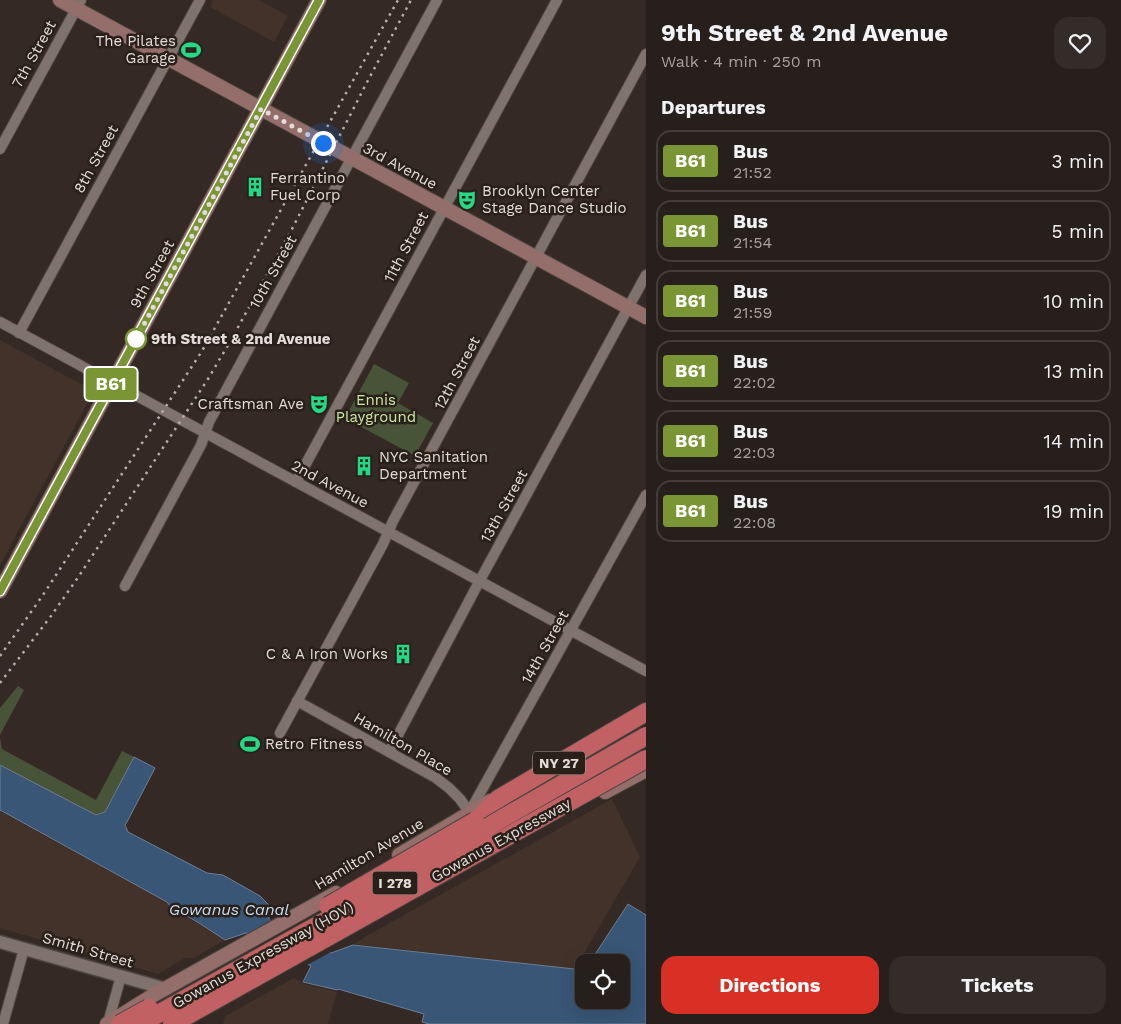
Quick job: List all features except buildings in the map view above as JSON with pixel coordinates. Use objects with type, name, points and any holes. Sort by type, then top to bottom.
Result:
[{"type":"highway","name":"NY 27","points":[[473,817],[498,799],[646,710]]},
{"type":"highway","name":"Gowanus Expressway","points":[[112,1024],[256,948],[473,817],[646,723]]},
{"type":"highway","name":"Gowanus Expressway (HOV)","points":[[140,1024],[400,880],[646,736]]},
{"type":"highway","name":"Gowanus Expressway","points":[[172,1024],[646,759]]},
{"type":"main road","name":"3rd Avenue","points":[[60,0],[79,4],[168,59],[646,317]]},
{"type":"main road","name":"9th Street","points":[[0,591],[319,0]]},
{"type":"main road","points":[[190,1022],[646,770]]},
{"type":"main road","name":"Hamilton Avenue","points":[[112,1024],[166,989],[473,817]]},
{"type":"main road","points":[[372,920],[389,895],[491,837]]},
{"type":"street","name":"8th Street","points":[[19,333],[200,0]]},
{"type":"street","name":"10th Street","points":[[125,586],[201,445],[209,422],[437,0]]},
{"type":"street","name":"11th Street","points":[[296,482],[557,0]]},
{"type":"street","name":"7th Street","points":[[0,149],[79,4]]},
{"type":"street","name":"12th Street","points":[[280,733],[646,54]]},
{"type":"street","name":"13th Street","points":[[390,752],[646,275]]},
{"type":"street","name":"2nd Avenue","points":[[0,322],[646,671]]},
{"type":"street","name":"14th Street","points":[[473,817],[646,495]]},
{"type":"street","name":"Hamilton Place","points":[[297,701],[436,778],[460,799],[473,817],[503,849]]},
{"type":"street","name":"Smith Street","points":[[0,942],[166,989]]},
{"type":"street","points":[[3,1024],[24,948]]},
{"type":"street","points":[[112,1024],[121,976]]},
{"type":"shaded area","points":[[213,0],[259,0],[288,16],[274,42],[210,7]]},
{"type":"shaded area","points":[[0,340],[94,391],[0,565]]},
{"type":"shaded area","points":[[612,799],[640,857],[584,954],[575,954],[575,969],[354,944]]},
{"type":"shaded area","points":[[0,811],[167,902],[170,906],[225,940],[194,958],[185,958],[158,974],[0,928]]},
{"type":"shaded area","points":[[294,978],[301,981],[301,983],[337,992],[328,1024],[223,1024],[225,1016]]},
{"type":"green space","name":"Ennis Playground","points":[[374,364],[409,383],[398,403],[433,423],[415,456],[345,418]]},
{"type":"green space","points":[[18,686],[24,690],[0,735],[0,708]]},
{"type":"green space","points":[[0,738],[2,749],[96,800],[122,751],[134,757],[105,812],[96,815],[0,765]]},
{"type":"water","name":"Gowanus Canal","points":[[134,757],[155,768],[125,825],[128,832],[207,873],[223,875],[260,896],[272,908],[269,920],[331,953],[353,945],[575,969],[575,1009],[630,1009],[630,954],[595,954],[628,904],[646,915],[646,1024],[429,1024],[422,1022],[424,1014],[338,989],[303,982],[311,966],[246,933],[225,940],[170,906],[167,902],[0,810],[0,765],[96,815],[105,812]]},
{"type":"pier","points":[[271,920],[327,948],[325,949],[331,952],[307,965],[246,935]]},
{"type":"railway","points":[[0,656],[43,595],[202,351],[398,0]]},
{"type":"railway","points":[[0,683],[79,576],[208,379],[291,231],[411,0]]},
{"type":"bus line","name":"B61","points":[[0,591],[319,0]]},
{"type":"place","name":"The Pilates Garage","points":[[191,50]]},
{"type":"place","name":"Ferrantino Fuel Corp","points":[[255,187]]},
{"type":"place","name":"Brooklyn Center Stage Dance Studio","points":[[467,200]]},
{"type":"place","name":"9th Street & 2nd Avenue","points":[[136,339]]},
{"type":"place","name":"Craftsman Ave","points":[[319,404]]},
{"type":"place","name":"NYC Sanitation Department","points":[[364,466]]},
{"type":"place","name":"C & A Iron Works","points":[[403,654]]},
{"type":"place","name":"Retro Fitness","points":[[250,744]]},
{"type":"route","points":[[136,339],[261,109],[323,143]]}]
